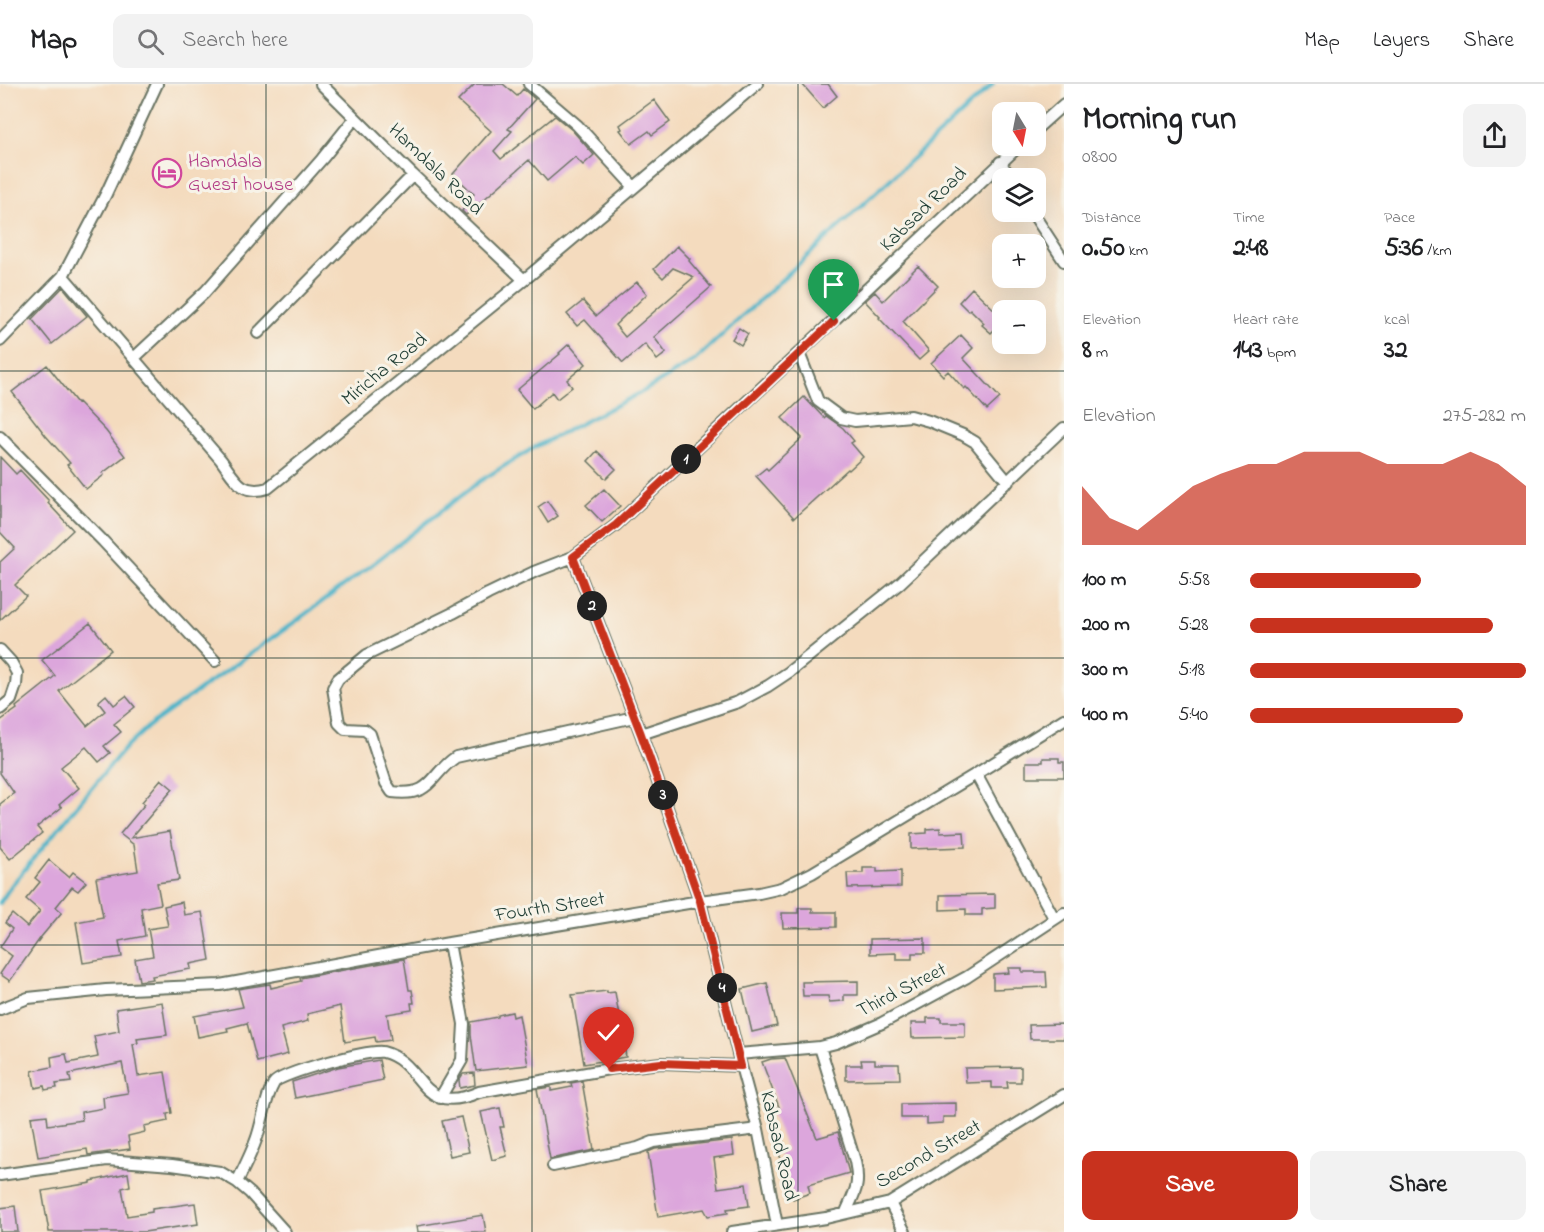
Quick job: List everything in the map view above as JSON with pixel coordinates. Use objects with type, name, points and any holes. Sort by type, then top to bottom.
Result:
[{"type":"street","points":[[0,341],[63,276],[106,194],[157,84]]},
{"type":"street","name":"Hamdala Road","points":[[321,84],[524,280]]},
{"type":"street","points":[[529,84],[578,125],[634,187]]},
{"type":"street","name":"Miricha Road","points":[[63,276],[242,487],[258,491],[268,488],[524,280],[757,84]]},
{"type":"street","points":[[1046,120],[1064,104]]},
{"type":"street","points":[[134,358],[206,292],[355,118]]},
{"type":"street","name":"Kabsad Road","points":[[777,1225],[758,1129],[700,901],[641,734],[573,557],[616,525],[1007,156]]},
{"type":"street","points":[[1000,162],[1004,168]]},
{"type":"street","points":[[258,333],[413,175]]},
{"type":"street","points":[[1039,222],[1064,261]]},
{"type":"street","points":[[799,354],[818,401],[841,418],[855,421],[911,416],[929,421],[975,442],[1008,482]]},
{"type":"street","points":[[641,734],[738,702],[789,672],[900,583],[1064,428]]},
{"type":"street","points":[[0,436],[103,541],[215,661]]},
{"type":"street","points":[[573,557],[534,572],[367,655],[338,679],[333,688],[339,723],[345,729],[365,730],[370,734],[386,783],[392,792],[406,794],[419,790],[432,782],[456,757],[634,717]]},
{"type":"street","points":[[0,650],[17,672],[11,700],[0,710]]},
{"type":"street","name":"Fourth Street","points":[[0,1009],[28,998],[106,990],[220,985],[449,943],[781,888],[812,873],[1064,719]]},
{"type":"street","points":[[976,774],[1059,916]]},
{"type":"street","name":"Third Street","points":[[738,1054],[820,1047],[836,1043],[882,1023],[967,977],[1059,916]]},
{"type":"street","points":[[440,1098],[462,1060],[464,1024],[449,943]]},
{"type":"street","points":[[820,1047],[858,1176],[857,1186],[846,1212]]},
{"type":"street","points":[[237,1182],[256,1139],[269,1095],[276,1081],[320,1064],[381,1051],[400,1059],[424,1088],[440,1098],[464,1099],[479,1092],[609,1069],[661,1063],[741,1066]]},
{"type":"street","name":"Second Street","points":[[732,1232],[826,1218],[890,1203],[1064,1095]]},
{"type":"street","points":[[553,1166],[638,1148],[653,1142],[758,1129]]},
{"type":"street","points":[[0,1175],[107,1160],[172,1165],[220,1172],[250,1193],[285,1232]]},
{"type":"street","points":[[890,1203],[904,1232]]},
{"type":"building","points":[[475,84],[503,84],[517,96],[523,89],[535,99],[508,129],[512,131],[494,151],[501,159],[555,116],[572,130],[594,155],[583,165],[575,157],[547,181],[529,160],[466,215],[462,211],[474,194],[453,174],[491,131],[458,101]]},
{"type":"building","points":[[802,84],[828,84],[837,96],[823,108]]},
{"type":"building","points":[[654,100],[670,122],[652,135],[649,131],[631,144],[620,130],[622,129],[620,125]]},
{"type":"building","points":[[677,246],[711,287],[654,337],[666,353],[657,360],[645,344],[623,363],[585,320],[577,326],[567,314],[583,301],[596,316],[637,282],[647,294],[615,325],[625,337],[694,277],[673,268],[663,278],[654,269]]},
{"type":"building","points":[[918,266],[938,286],[903,321],[929,351],[919,360],[865,301],[875,292],[883,301]]},
{"type":"building","points":[[63,287],[87,316],[52,344],[32,319]]},
{"type":"building","points":[[972,288],[992,307],[992,332],[982,325],[984,323],[970,309],[968,311],[959,302]]},
{"type":"building","points":[[739,328],[748,334],[741,345],[732,339]]},
{"type":"building","points":[[961,335],[973,348],[963,358],[1000,398],[987,410],[948,371],[943,376],[931,363]]},
{"type":"building","points":[[569,344],[586,364],[567,380],[572,387],[557,399],[552,392],[533,409],[517,390]]},
{"type":"building","points":[[47,365],[77,403],[106,431],[125,456],[86,489],[67,465],[70,463],[12,392]]},
{"type":"building","points":[[804,397],[824,418],[826,416],[843,428],[854,441],[851,443],[863,457],[794,518],[756,476],[766,468],[768,470],[802,438],[782,418]]},
{"type":"building","points":[[597,451],[616,469],[606,479],[588,461]]},
{"type":"building","points":[[0,457],[16,474],[20,470],[73,530],[15,585],[26,596],[0,620],[0,562],[15,548],[0,532]]},
{"type":"building","points":[[604,489],[620,506],[602,522],[586,505]]},
{"type":"building","points":[[547,501],[558,516],[548,523],[538,507]]},
{"type":"building","points":[[90,623],[111,650],[59,691],[87,726],[105,711],[98,702],[106,695],[114,705],[126,696],[135,707],[114,724],[121,732],[104,746],[110,753],[99,762],[86,747],[61,767],[79,788],[59,805],[62,807],[37,827],[42,833],[10,859],[0,847],[0,804],[14,793],[0,773],[0,721],[55,676],[42,660]]},
{"type":"building","points":[[1043,758],[1059,758],[1059,762],[1064,762],[1064,777],[1026,777],[1026,762],[1043,762]]},
{"type":"building","points":[[161,779],[173,789],[131,838],[170,831],[179,880],[157,883],[161,904],[141,908],[145,936],[119,941],[122,957],[83,963],[76,922],[103,917],[96,878],[138,871],[134,845],[120,834],[145,804],[142,802]]},
{"type":"building","points":[[940,828],[940,833],[964,832],[965,847],[911,849],[911,834],[927,833],[927,829]]},
{"type":"building","points":[[49,860],[69,877],[73,872],[86,882],[78,891],[72,887],[56,907],[62,912],[10,981],[0,974],[12,956],[0,947],[12,929],[5,923],[12,914],[27,927],[40,911],[26,899],[40,882],[35,878]]},
{"type":"building","points":[[863,868],[877,868],[877,872],[901,871],[901,887],[848,888],[847,873],[863,873]]},
{"type":"building","points":[[995,894],[995,908],[982,909],[982,915],[966,915],[966,909],[940,910],[940,895]]},
{"type":"building","points":[[182,902],[184,915],[202,912],[210,960],[190,964],[191,969],[152,976],[153,979],[139,981],[135,959],[153,956],[148,929],[168,926],[164,906]]},
{"type":"building","points":[[798,908],[812,908],[812,912],[836,912],[836,927],[783,928],[782,913],[798,913]]},
{"type":"building","points":[[925,938],[925,953],[912,953],[912,959],[896,959],[896,953],[870,954],[870,939]]},
{"type":"building","points":[[404,959],[409,990],[412,990],[414,1003],[411,1003],[412,1010],[387,1014],[391,1040],[376,1042],[375,1037],[345,1042],[340,1006],[307,1014],[308,1021],[281,1028],[288,1054],[257,1062],[247,1023],[227,1028],[228,1031],[198,1037],[194,1016],[243,1007],[238,989],[270,984],[271,988],[301,981],[300,978]]},
{"type":"building","points":[[1008,968],[1022,968],[1022,972],[1046,972],[1047,987],[993,989],[993,974],[1009,973]]},
{"type":"building","points":[[858,981],[858,995],[844,995],[844,1001],[829,1002],[828,996],[803,996],[802,982]]},
{"type":"building","points":[[767,983],[777,1026],[752,1032],[742,989]]},
{"type":"building","points":[[607,991],[607,993],[615,992],[626,1057],[584,1064],[572,995]]},
{"type":"building","points":[[162,1002],[167,1035],[137,1039],[138,1043],[133,1044],[138,1076],[165,1072],[172,1113],[167,1114],[168,1121],[144,1126],[145,1132],[128,1136],[130,1149],[88,1155],[87,1149],[38,1157],[31,1117],[47,1115],[48,1125],[82,1120],[81,1112],[104,1108],[103,1097],[128,1093],[122,1063],[69,1074],[71,1082],[56,1084],[57,1088],[45,1090],[44,1086],[35,1088],[32,1071],[52,1067],[51,1057],[66,1054],[68,1063],[98,1057],[94,1036],[119,1031],[116,1009]]},
{"type":"building","points":[[512,1012],[513,1017],[519,1015],[528,1065],[476,1071],[471,1022]]},
{"type":"building","points":[[927,1018],[941,1018],[941,1022],[965,1022],[965,1037],[912,1038],[911,1023],[927,1023]]},
{"type":"building","points":[[1064,1024],[1064,1039],[1030,1039],[1029,1025]]},
{"type":"building","points":[[785,1058],[817,1138],[838,1132],[849,1173],[808,1185],[810,1193],[793,1199],[779,1153],[787,1151],[771,1110],[779,1107],[762,1062]]},
{"type":"building","points":[[379,1060],[383,1080],[295,1098],[292,1082],[338,1067]]},
{"type":"building","points":[[861,1060],[875,1060],[875,1064],[899,1064],[900,1079],[846,1080],[846,1065],[862,1065]]},
{"type":"building","points":[[1021,1067],[1021,1082],[1007,1082],[1008,1088],[992,1088],[992,1082],[966,1083],[965,1068]]},
{"type":"building","points":[[474,1073],[475,1085],[460,1088],[459,1080],[463,1074]]},
{"type":"building","points":[[582,1081],[594,1150],[550,1159],[537,1089],[551,1087],[551,1091],[572,1087],[571,1083]]},
{"type":"building","points":[[956,1103],[956,1117],[943,1117],[943,1123],[927,1124],[927,1118],[901,1118],[901,1104]]},
{"type":"building","points":[[500,1108],[504,1127],[500,1127],[507,1156],[492,1160],[481,1112]]},
{"type":"building","points":[[461,1117],[469,1152],[450,1156],[442,1121]]},
{"type":"building","points":[[732,1140],[734,1155],[714,1158],[718,1188],[746,1184],[749,1206],[727,1209],[728,1213],[708,1216],[704,1209],[658,1217],[648,1152],[655,1149]]},
{"type":"building","points":[[128,1173],[130,1186],[122,1188],[127,1216],[152,1212],[152,1209],[195,1203],[198,1224],[144,1232],[49,1232],[42,1191],[91,1183],[91,1181]]},
{"type":"building","points":[[15,1206],[18,1232],[0,1232],[0,1208]]},
{"type":"building","points":[[483,1215],[486,1232],[418,1232],[417,1226]]},
{"type":"waterway","points":[[0,903],[11,886],[123,750],[150,725],[365,570],[480,481],[535,447],[644,391],[695,360],[993,84]]},
{"type":"place","name":"Hamdala Guest house","points":[[167,173]]},
{"type":"route","points":[[609,1069],[661,1063],[741,1066],[700,901],[641,734],[573,557],[616,525],[834,321]]}]
